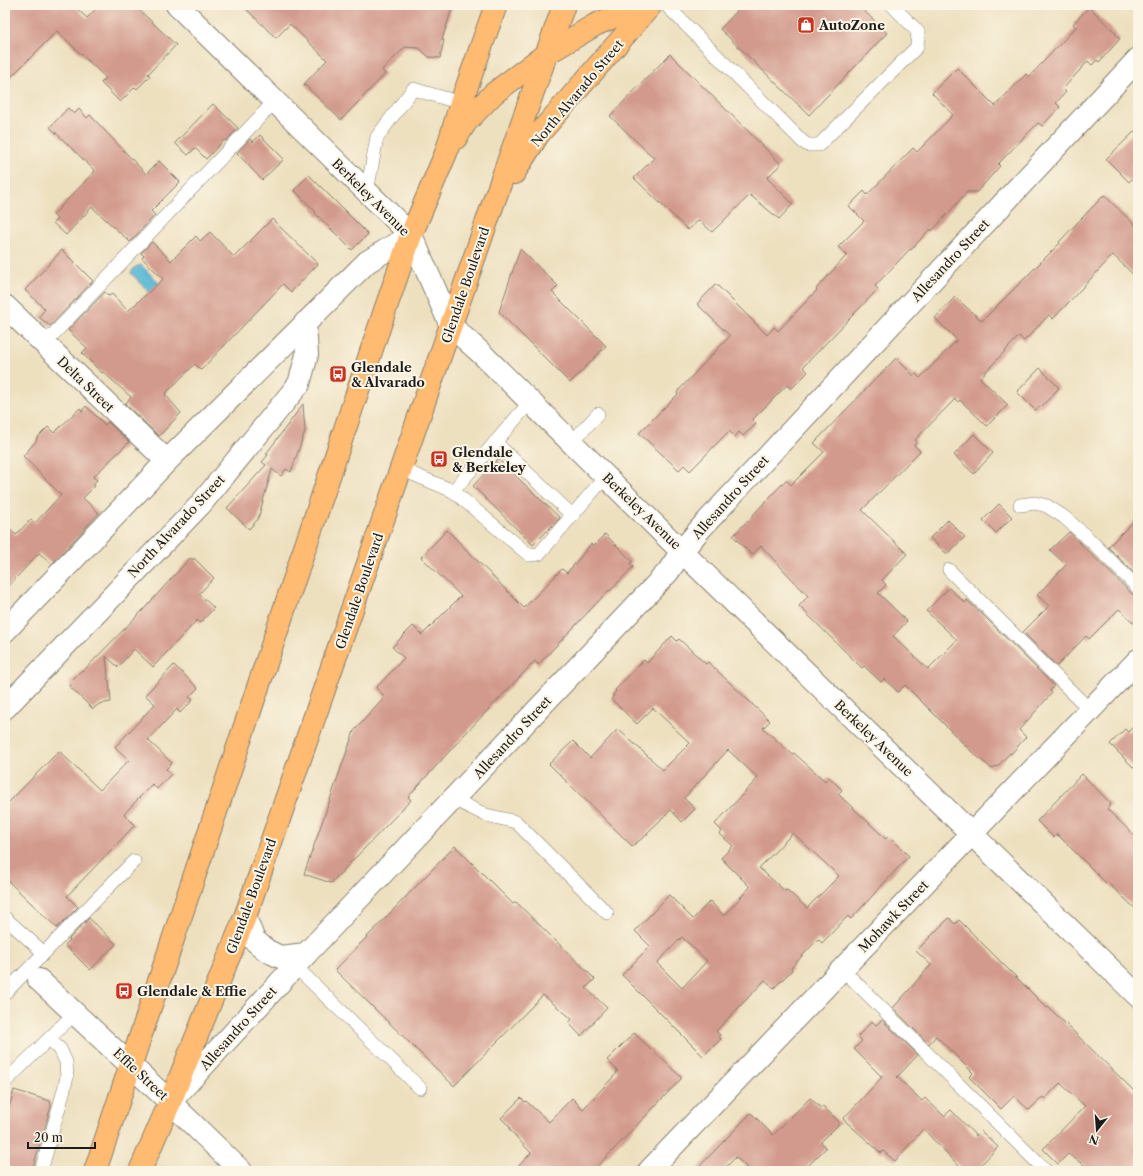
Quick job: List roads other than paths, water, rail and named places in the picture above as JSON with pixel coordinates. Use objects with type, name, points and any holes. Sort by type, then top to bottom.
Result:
[{"type":"main road","points":[[96,1171],[410,235],[446,153],[461,103],[496,5]]},
{"type":"main road","name":"Glendale Boulevard","points":[[140,1171],[170,1102],[245,917],[493,204],[564,5]]},
{"type":"main road","name":"North Alvarado Street","points":[[446,153],[466,122],[493,94],[546,54],[595,26],[641,5]]},
{"type":"main road","name":"North Alvarado Street","points":[[493,204],[538,135],[651,5]]},
{"type":"street","name":"Berkeley Avenue","points":[[177,5],[410,235],[451,326],[481,353],[571,443],[1138,996]]},
{"type":"street","name":"Allesandro Street","points":[[170,1102],[301,960],[668,572],[700,528],[1138,59]]},
{"type":"street","points":[[5,631],[167,461],[367,262],[410,235]]},
{"type":"street","name":"Delta Street","points":[[5,306],[167,461]]},
{"type":"street","name":"North Alvarado Street","points":[[5,708],[200,505],[299,384],[307,355],[305,323]]},
{"type":"street","name":"Mohawk Street","points":[[649,1171],[1138,660]]},
{"type":"street","points":[[245,917],[254,940],[266,950],[280,957],[301,960]]},
{"type":"street","name":"Effie Street","points":[[34,974],[132,1065],[241,1171]]},
{"type":"lane","points":[[666,5],[803,142],[808,145],[819,145],[917,47],[918,32],[892,5]]},
{"type":"lane","points":[[366,192],[377,137],[413,89],[461,103]]},
{"type":"lane","points":[[44,344],[275,101]]},
{"type":"lane","points":[[453,491],[530,402]]},
{"type":"lane","points":[[571,443],[598,414]]},
{"type":"lane","points":[[495,442],[572,515]]},
{"type":"lane","points":[[401,469],[453,491],[529,555],[539,554],[606,476]]},
{"type":"lane","points":[[1020,504],[1035,503],[1047,506],[1064,518],[1089,539],[1138,588]]},
{"type":"lane","points":[[949,570],[1090,710]]},
{"type":"lane","points":[[453,799],[486,815],[516,822],[607,913]]},
{"type":"lane","points":[[5,993],[34,974],[44,953],[134,861]]},
{"type":"lane","points":[[5,918],[44,953]]},
{"type":"lane","points":[[301,960],[420,1088]]},
{"type":"lane","points":[[842,969],[1046,1171]]},
{"type":"lane","points":[[5,1082],[75,1013]]},
{"type":"lane","points":[[41,1171],[67,1077],[66,1062],[60,1049],[49,1039]]},
{"type":"water","points":[[141,265],[158,282],[155,288],[149,292],[131,273],[135,267]]},
{"type":"place","name":"AutoZone","points":[[806,25]]},
{"type":"place","name":"Glendale & Alvarado","points":[[338,374]]},
{"type":"place","name":"Glendale & Berkeley","points":[[439,459]]},
{"type":"place","name":"Glendale & Effie","points":[[124,991]]}]
